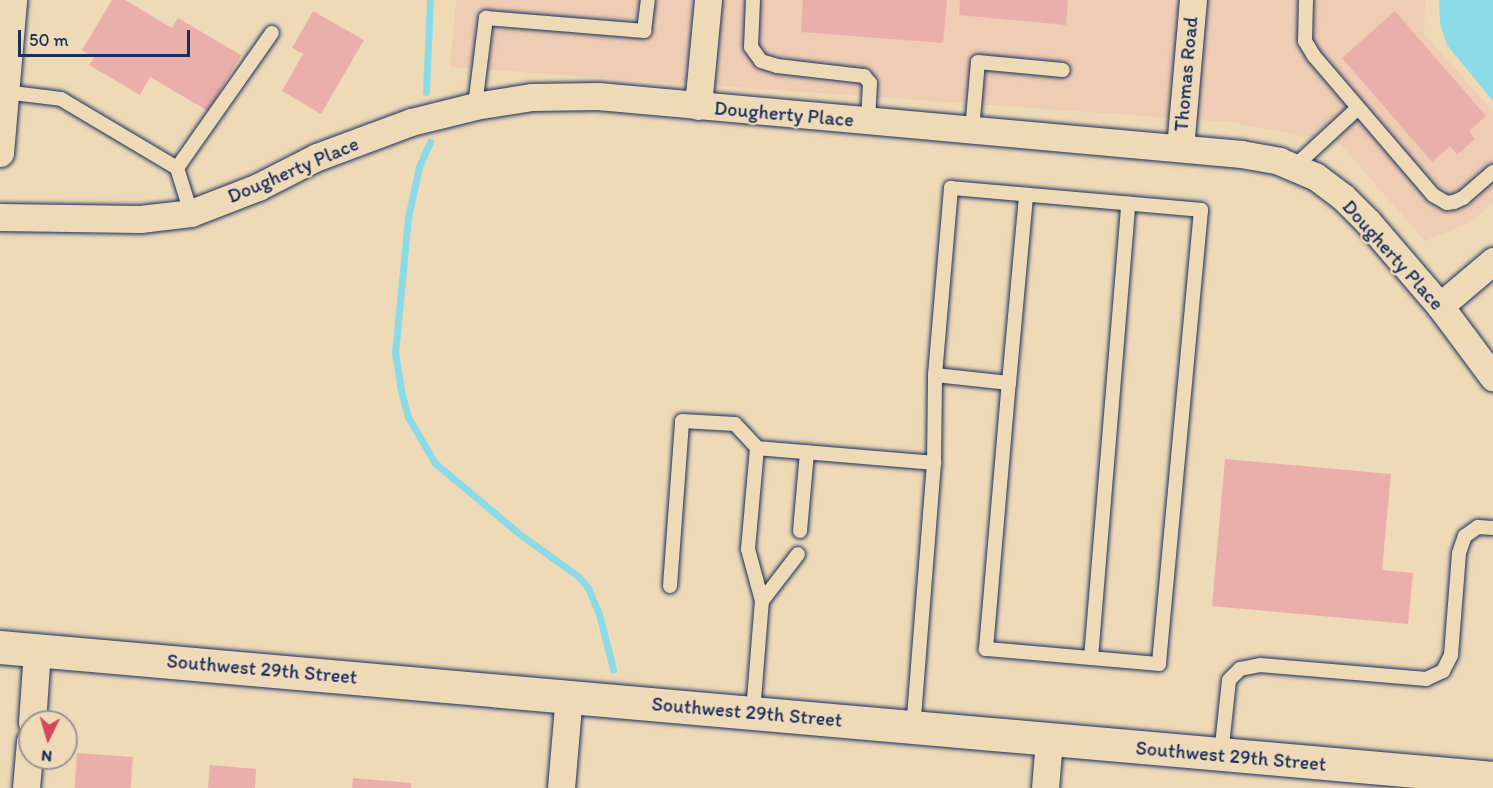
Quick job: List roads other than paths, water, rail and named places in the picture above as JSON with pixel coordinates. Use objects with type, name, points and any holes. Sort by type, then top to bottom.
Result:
[{"type":"street","points":[[0,153],[13,0]]},
{"type":"street","points":[[698,106],[708,0]]},
{"type":"street","name":"Thomas Road","points":[[1180,148],[1193,0]]},
{"type":"street","name":"Dougherty Place","points":[[0,217],[140,219],[191,213],[258,187],[317,157],[411,122],[476,106],[532,97],[598,96],[1241,154],[1279,160],[1315,176],[1343,197],[1368,222],[1440,306],[1493,377]]},
{"type":"street","points":[[1440,306],[1493,261]]},
{"type":"street","name":"Southwest 29th Street","points":[[0,647],[569,695],[1049,740],[1493,778]]},
{"type":"street","points":[[33,710],[38,650]]},
{"type":"street","points":[[561,788],[569,695]]},
{"type":"street","points":[[1045,788],[1049,740]]},
{"type":"street","points":[[26,788],[28,770]]},
{"type":"lane","points":[[476,106],[486,18],[644,32],[648,0]]},
{"type":"lane","points":[[753,0],[751,47],[761,61],[777,66],[864,76],[870,83],[868,121]]},
{"type":"lane","points":[[1306,0],[1305,41],[1314,56],[1433,195],[1441,201],[1454,202],[1463,198],[1493,173]]},
{"type":"lane","points":[[177,168],[272,33]]},
{"type":"lane","points":[[972,130],[978,62],[1063,70]]},
{"type":"lane","points":[[3,110],[61,99],[177,168],[191,213]]},
{"type":"lane","points":[[1294,167],[1358,108]]},
{"type":"lane","points":[[913,727],[934,463],[935,375],[951,188],[1201,210],[1160,664],[986,649],[1026,195]]},
{"type":"lane","points":[[1091,658],[1128,204]]},
{"type":"lane","points":[[935,375],[1009,383]]},
{"type":"lane","points":[[670,586],[682,421],[735,424],[757,448],[934,463]]},
{"type":"lane","points":[[753,712],[762,601],[748,549],[757,448]]},
{"type":"lane","points":[[800,531],[807,452]]},
{"type":"lane","points":[[1221,755],[1229,680],[1240,669],[1260,665],[1426,679],[1443,671],[1451,655],[1459,553],[1465,536],[1478,527],[1493,528]]},
{"type":"lane","points":[[762,601],[798,554]]},
{"type":"water","points":[[1439,0],[1493,0],[1493,101],[1447,45],[1440,23]]},
{"type":"waterway","points":[[426,92],[430,0]]},
{"type":"waterway","points":[[430,142],[419,167],[408,218],[395,352],[408,417],[435,463],[522,536],[578,576],[588,588],[599,614],[613,669]]}]
